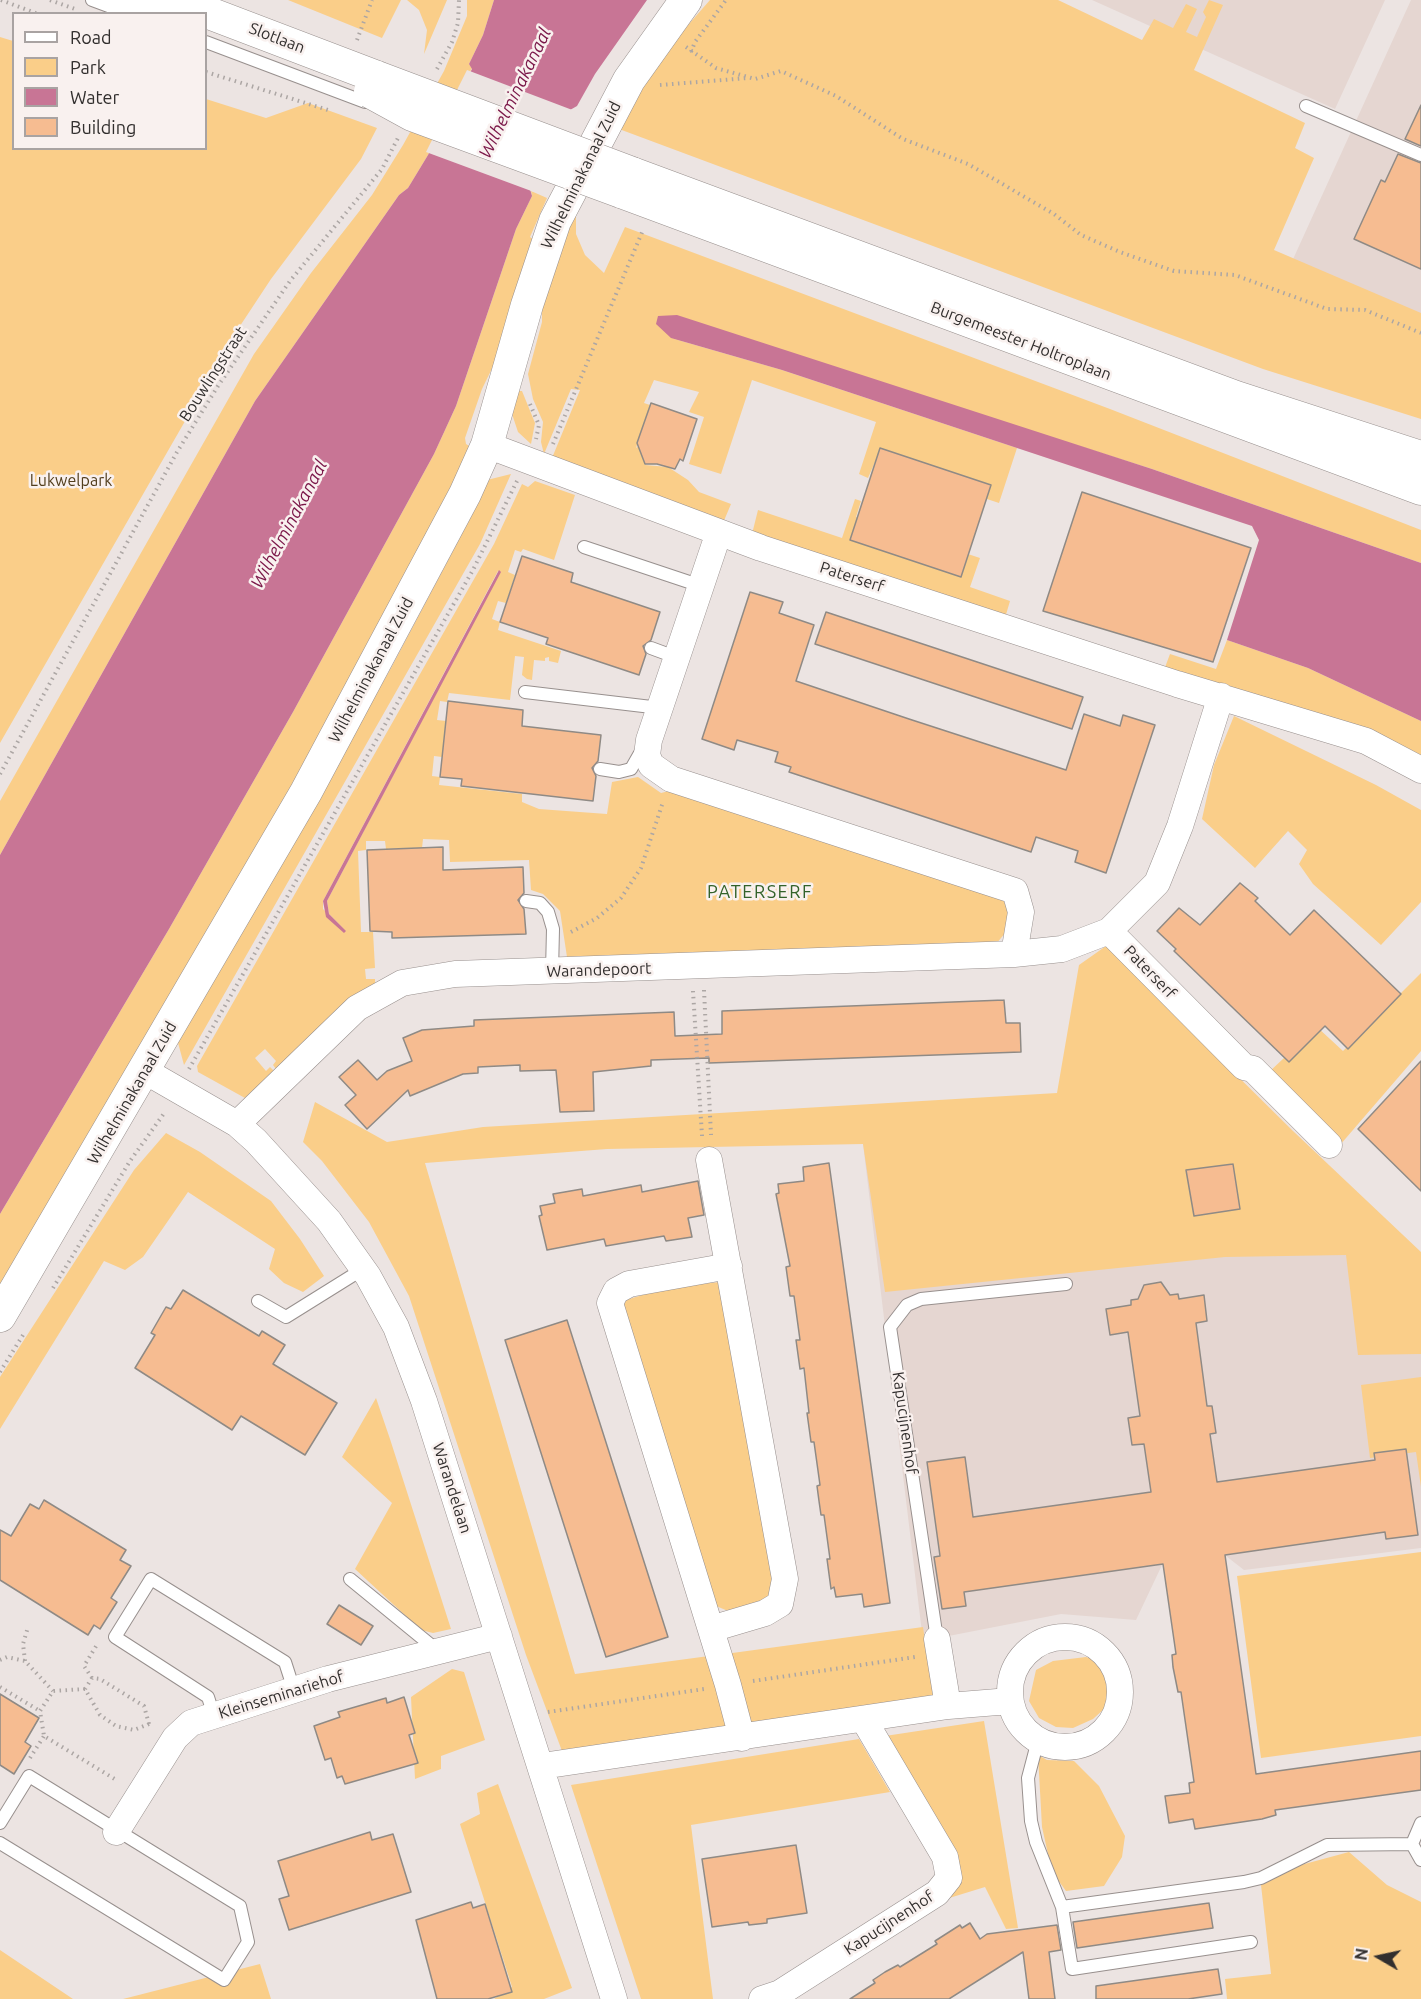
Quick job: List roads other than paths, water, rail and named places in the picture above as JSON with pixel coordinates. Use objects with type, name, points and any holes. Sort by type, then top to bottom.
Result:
[{"type":"street","points":[[125,0],[156,12]]},
{"type":"street","name":"Slotlaan","points":[[176,0],[204,12]]},
{"type":"street","name":"Wilhelminakanaal Zuid","points":[[12,1325],[145,1071],[306,792],[465,494],[487,445],[525,311],[555,221],[614,105],[686,0]]},
{"type":"street","name":"Slotlaan","points":[[207,13],[374,84]]},
{"type":"street","name":"Slotlaan","points":[[207,30],[374,84]]},
{"type":"street","points":[[374,84],[412,115],[630,175]]},
{"type":"street","name":"Burgemeester Holtroplaan","points":[[630,175],[1236,397],[1421,456]]},
{"type":"street","name":"Burgemeester Holtroplaan","points":[[630,175],[1421,489]]},
{"type":"street","name":"Paterserf","points":[[487,445],[719,532],[1366,741],[1421,770]]},
{"type":"street","points":[[719,532],[649,740],[647,755],[651,765],[671,779],[1015,891],[1021,912],[1014,954]]},
{"type":"street","name":"Paterserf","points":[[1221,696],[1180,826],[1157,883],[1109,930],[1244,1067],[1252,1069],[1329,1145]]},
{"type":"street","name":"Warandepoort","points":[[237,1124],[357,1008],[402,983],[455,974],[1014,954],[1062,949],[1109,930]]},
{"type":"street","name":"Warandelaan","points":[[145,1071],[237,1124],[295,1181],[329,1221],[363,1269],[396,1327],[424,1401],[542,1766],[614,1999]]},
{"type":"street","points":[[708,1160],[785,1579],[780,1604],[765,1613],[711,1629]]},
{"type":"street","points":[[729,1266],[629,1284],[616,1292],[610,1303],[614,1323],[711,1629],[742,1738]]},
{"type":"street","name":"Kleinseminariehof","points":[[116,1832],[175,1738],[191,1724],[328,1679],[499,1636]]},
{"type":"street","points":[[1063,1636],[1082,1639],[1098,1647],[1111,1661],[1119,1678],[1120,1696],[1116,1714],[1106,1729],[1092,1741],[1076,1747],[1058,1747],[1038,1740],[1027,1732],[1016,1718],[1010,1701],[1011,1682],[1017,1665],[1029,1650],[1045,1640],[1063,1636]]},
{"type":"street","name":"Kapucijnenhof","points":[[937,1639],[948,1706]]},
{"type":"street","points":[[542,1766],[948,1706],[1010,1701]]},
{"type":"street","name":"Kapucijnenhof","points":[[762,1999],[780,1993],[938,1893],[949,1878],[945,1857],[864,1720]]},
{"type":"lane","points":[[92,0],[123,12]]},
{"type":"lane","name":"Slotlaan","points":[[207,42],[374,84]]},
{"type":"lane","name":"Slotlaan","points":[[331,45],[374,84]]},
{"type":"lane","points":[[1306,106],[1421,155]]},
{"type":"lane","name":"Burgemeester Holtroplaan","points":[[630,175],[1245,389],[1421,444]]},
{"type":"lane","points":[[584,547],[701,586]]},
{"type":"lane","points":[[651,648],[678,658]]},
{"type":"lane","points":[[525,692],[660,708]]},
{"type":"lane","points":[[600,769],[619,772],[631,769],[649,740]]},
{"type":"lane","points":[[526,901],[540,903],[548,912],[553,929],[552,971]]},
{"type":"lane","points":[[258,1301],[286,1317],[363,1269]]},
{"type":"lane","name":"Kapucijnenhof","points":[[937,1639],[890,1326],[907,1305],[921,1299],[1066,1284]]},
{"type":"lane","points":[[350,1579],[439,1652]]},
{"type":"lane","points":[[214,1716],[208,1696],[115,1637],[151,1580],[285,1662],[294,1690]]},
{"type":"lane","points":[[1038,1740],[1028,1778],[1031,1821],[1036,1842],[1062,1908],[1072,1969],[1251,1942]]},
{"type":"lane","points":[[0,1823],[29,1776],[116,1832],[240,1906],[248,1942],[224,1980],[0,1843]]},
{"type":"lane","points":[[1412,1844],[1421,1823]]},
{"type":"lane","points":[[1062,1908],[1261,1878],[1327,1845],[1412,1844]]},
{"type":"lane","points":[[1412,1844],[1421,1860]]},
{"type":"water","name":"Wilhelminakanaal","points":[[494,0],[647,0],[595,74],[577,106],[570,110],[530,189],[532,196],[516,229],[456,406],[434,454],[293,712],[169,929],[0,1214],[0,855],[255,401],[399,195],[408,188],[428,155],[472,69],[469,64],[483,35]]},
{"type":"water","points":[[677,315],[1152,469],[1421,563],[1421,721],[1308,668],[1227,640],[1259,540],[1252,526],[782,370],[671,338],[656,324],[658,316]]},
{"type":"water","points":[[499,570],[501,572],[327,901],[329,914],[346,931],[344,933],[326,917],[323,901]]},
{"type":"district","name":"PATERSERF","points":[[760,892]]},
{"type":"park label","name":"Lukwelpark","points":[[71,481]]}]
